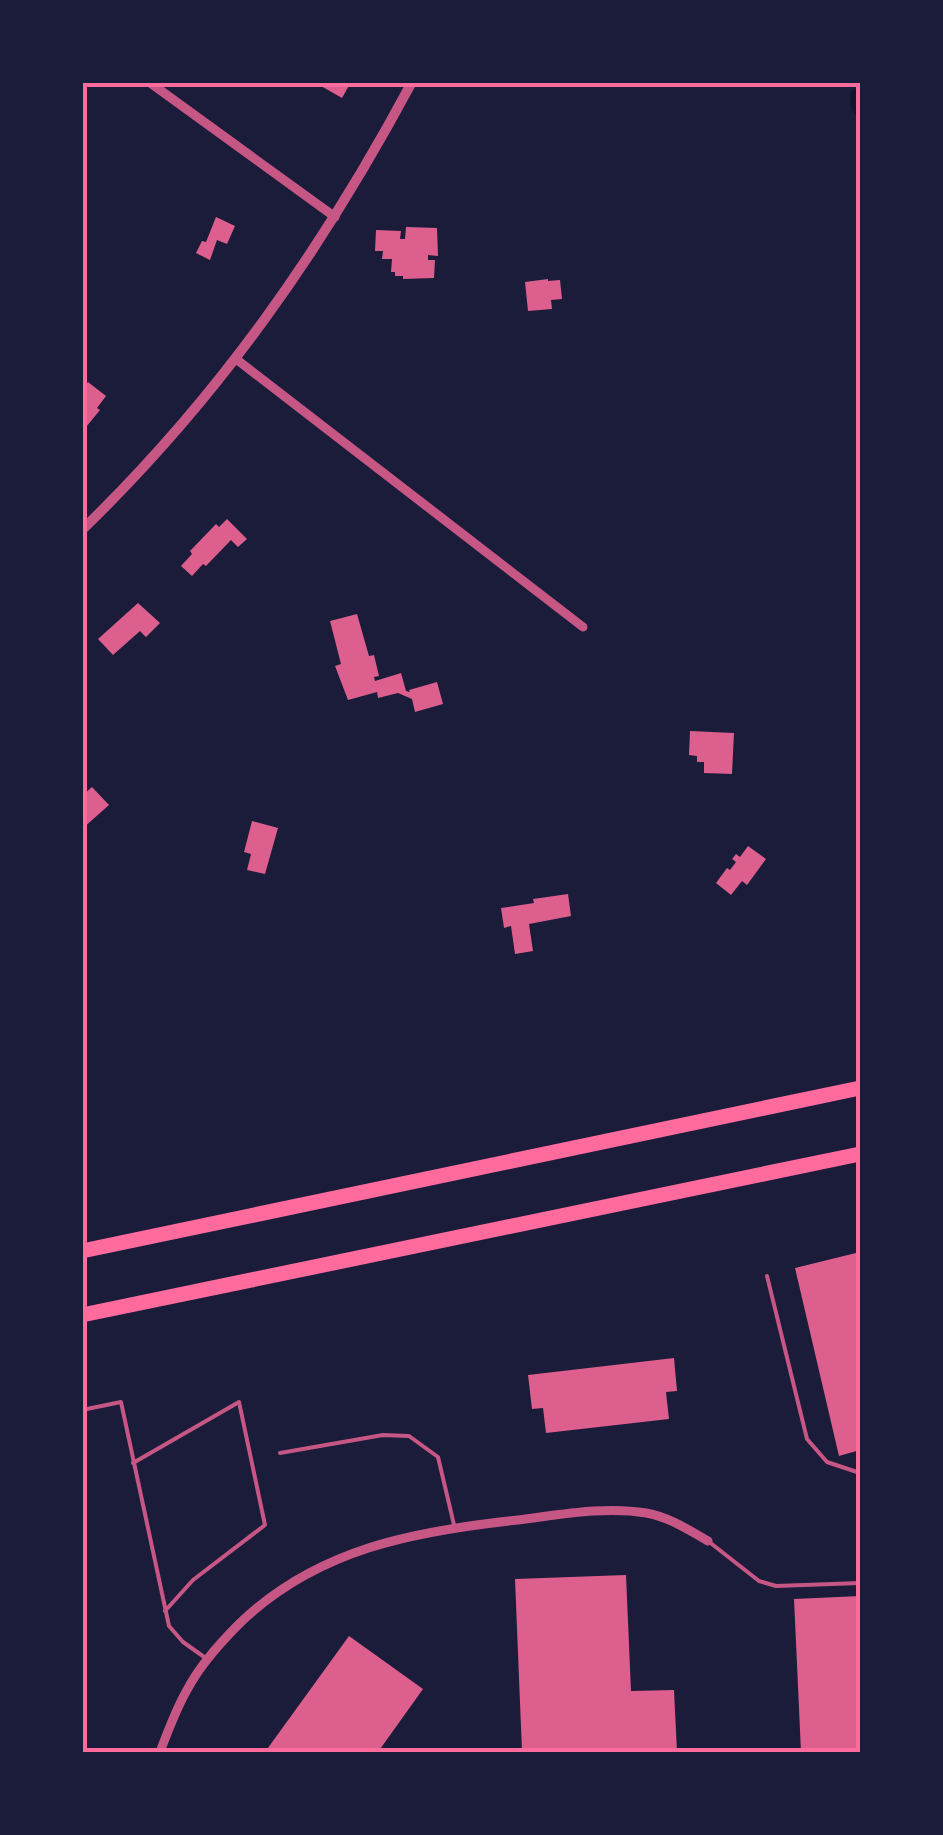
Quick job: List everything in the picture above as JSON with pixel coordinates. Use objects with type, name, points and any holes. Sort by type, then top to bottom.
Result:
[{"type":"highway","points":[[82,1250],[860,1088]]},
{"type":"highway","points":[[82,1315],[860,1154]]},
{"type":"street","points":[[150,82],[335,218]]},
{"type":"street","points":[[82,530],[150,461],[236,359],[284,294],[335,218],[412,82]]},
{"type":"street","points":[[236,359],[584,627]]},
{"type":"street","points":[[160,1752],[187,1689],[222,1640],[271,1596],[323,1564],[375,1545],[454,1529],[571,1514],[648,1513],[673,1521],[708,1541]]},
{"type":"lane","points":[[767,1276],[807,1439],[827,1462],[860,1473]]},
{"type":"lane","points":[[82,1410],[120,1402],[169,1626],[207,1659]]},
{"type":"lane","points":[[133,1463],[239,1402],[265,1526],[193,1580],[165,1610]]},
{"type":"lane","points":[[280,1452],[383,1435],[410,1436],[438,1457],[454,1529]]},
{"type":"lane","points":[[708,1541],[759,1581],[776,1586],[860,1583]]},
{"type":"building","points":[[314,82],[351,82],[342,98]]},
{"type":"building","points":[[216,217],[235,226],[227,244],[217,240],[210,260],[196,253],[202,241],[206,242]]},
{"type":"building","points":[[406,227],[437,228],[438,256],[428,255],[428,260],[435,260],[434,278],[395,276],[391,272],[392,259],[382,259],[383,251],[375,251],[376,230],[401,231],[400,239],[405,239]]},
{"type":"building","points":[[560,280],[562,299],[551,300],[552,309],[528,311],[525,282]]},
{"type":"building","points":[[88,382],[106,396],[82,432],[82,389]]},
{"type":"building","points":[[227,519],[247,539],[238,547],[231,540],[192,576],[181,566],[192,554],[190,551],[216,524],[219,527]]},
{"type":"building","points":[[138,603],[160,623],[146,637],[140,631],[113,655],[98,639]]},
{"type":"building","points":[[357,614],[369,656],[374,655],[379,676],[374,677],[375,681],[401,673],[406,691],[410,692],[437,682],[443,704],[415,712],[412,699],[398,693],[378,698],[377,692],[348,700],[335,666],[341,664],[330,621]]},
{"type":"building","points":[[690,731],[734,733],[732,774],[704,773],[704,762],[689,755]]},
{"type":"building","points":[[92,787],[109,805],[82,829],[82,796]]},
{"type":"building","points":[[252,821],[278,828],[265,874],[247,870],[251,854],[244,852]]},
{"type":"building","points":[[748,846],[766,859],[747,885],[742,881],[731,895],[716,883],[736,862],[732,859],[736,854],[740,857]]},
{"type":"building","points":[[568,894],[571,916],[529,924],[533,951],[515,954],[511,926],[504,928],[501,908]]},
{"type":"building","points":[[860,1252],[860,1450],[839,1456],[795,1268]]},
{"type":"building","points":[[674,1358],[677,1391],[666,1392],[669,1419],[546,1433],[543,1408],[532,1409],[528,1375]]},
{"type":"building","points":[[626,1575],[631,1691],[674,1690],[677,1752],[522,1752],[515,1579]]},
{"type":"building","points":[[860,1596],[860,1752],[801,1752],[794,1599]]},
{"type":"building","points":[[349,1636],[423,1689],[378,1752],[265,1752]]},
{"type":"waterway","points":[[860,86],[853,94],[853,105],[860,117]]}]
